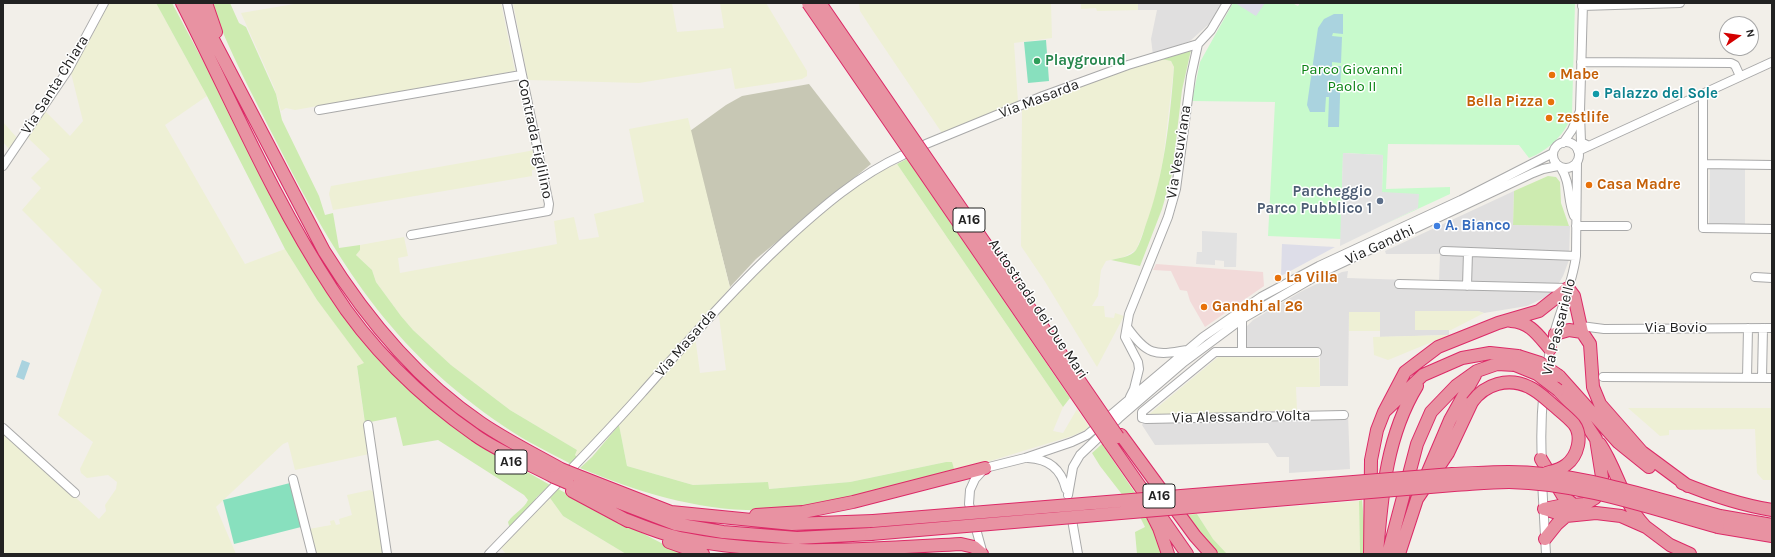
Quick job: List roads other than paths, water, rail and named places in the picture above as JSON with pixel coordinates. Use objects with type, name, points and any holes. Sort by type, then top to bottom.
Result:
[{"type":"highway","points":[[176,3],[186,22],[202,41]]},
{"type":"highway","points":[[182,3],[202,41]]},
{"type":"highway","points":[[194,3],[228,71],[324,251],[345,285],[392,345],[445,397],[555,475],[675,524],[723,532],[797,538],[871,534],[1454,485],[1510,482],[1550,486],[1599,494],[1772,536]]},
{"type":"highway","points":[[206,3],[220,40],[228,71]]},
{"type":"highway","name":"Autostrada dei Due Mari","points":[[808,3],[1066,379],[1070,390],[1114,440],[1199,554]]},
{"type":"highway","name":"Autostrada dei Due Mari","points":[[820,3],[1082,384],[1114,440],[1187,554]]},
{"type":"highway","name":"A16","points":[[202,41],[278,197],[332,290],[380,352],[436,405],[509,461],[555,475],[569,482],[622,518]]},
{"type":"highway","points":[[1370,554],[1370,460],[1377,430],[1384,412],[1405,372],[1438,347],[1507,320],[1539,311],[1568,288],[1574,296],[1581,329],[1590,344],[1593,387],[1600,404],[1642,452],[1688,486]]},
{"type":"highway","points":[[1507,320],[1521,322],[1531,327],[1550,349]]},
{"type":"highway","points":[[1555,334],[1569,330],[1581,329]]},
{"type":"highway","points":[[1384,412],[1423,375],[1474,355],[1490,353],[1540,364],[1559,376],[1618,442],[1661,474],[1688,486],[1740,503],[1772,510]]},
{"type":"highway","points":[[1388,554],[1417,444],[1431,412],[1456,386],[1477,371],[1497,364],[1517,360],[1558,390],[1576,409],[1612,463],[1634,513],[1646,527],[1670,545],[1690,554]]},
{"type":"highway","points":[[1399,554],[1417,499],[1450,420],[1477,371]]},
{"type":"highway","points":[[1377,554],[1388,456],[1401,415],[1423,375]]},
{"type":"highway","points":[[1417,499],[1455,440],[1472,402],[1478,394],[1498,383],[1517,383],[1535,390],[1570,419],[1578,431],[1579,439],[1574,457],[1569,463],[1558,470],[1543,474]]},
{"type":"highway","points":[[1544,509],[1559,506],[1575,506],[1584,504],[1595,498],[1601,487],[1602,468],[1596,438]]},
{"type":"highway","points":[[1114,440],[1155,519],[1168,554]]},
{"type":"highway","points":[[1114,440],[1211,554]]},
{"type":"highway","points":[[1541,460],[1563,496],[1575,506]]},
{"type":"highway","points":[[714,518],[803,512],[853,502],[985,468]]},
{"type":"highway","points":[[569,482],[672,512],[714,518],[792,524],[874,521],[1452,474],[1514,472],[1543,474],[1589,481],[1719,522],[1772,525]]},
{"type":"highway","points":[[1544,509],[1566,516],[1605,513],[1621,516],[1646,527]]},
{"type":"highway","points":[[1546,539],[1557,524],[1566,516]]},
{"type":"highway","points":[[622,518],[678,537],[742,548],[804,552],[961,544],[974,548],[983,554]]},
{"type":"highway","points":[[622,518],[662,539],[703,554]]},
{"type":"street","name":"Via Santa Chiara","points":[[3,166],[68,70],[104,3]]},
{"type":"street","name":"Contrada Figlilino","points":[[411,235],[548,211],[549,204],[507,3]]},
{"type":"street","name":"Via Vesuviana","points":[[1127,401],[1134,389],[1139,369],[1138,362],[1125,337],[1129,314],[1168,217],[1176,189],[1191,76],[1198,44],[1211,30],[1227,3]]},
{"type":"street","points":[[1589,146],[1581,142],[1580,111],[1582,4],[1680,3]]},
{"type":"street","name":"Via Masarda","points":[[926,144],[1043,96],[1128,65],[1198,44]]},
{"type":"street","points":[[1581,62],[1731,63],[1735,65],[1740,76]]},
{"type":"street","points":[[1553,154],[1556,146],[1563,143],[1572,144],[1578,151],[1772,62]]},
{"type":"street","points":[[319,110],[521,74]]},
{"type":"street","points":[[1702,94],[1703,228],[1772,229]]},
{"type":"street","points":[[1563,143],[1572,130],[1580,111]]},
{"type":"street","name":"Via Passariello","points":[[1546,554],[1541,460],[1541,419],[1550,349],[1576,256],[1578,151]]},
{"type":"street","name":"Via Passariello","points":[[1553,154],[1554,161],[1560,167],[1568,181],[1572,210],[1576,223]]},
{"type":"street","name":"Via Gandhi","points":[[985,468],[1025,458],[1072,442],[1087,435],[1187,350],[1236,314],[1294,279],[1553,154]]},
{"type":"street","name":"Via Masarda","points":[[489,554],[593,448],[714,311],[753,270],[808,219],[855,182],[882,164],[903,155]]},
{"type":"street","points":[[1560,167],[1572,167],[1577,162]]},
{"type":"street","points":[[1703,164],[1772,165]]},
{"type":"street","name":"Via Gandhi","points":[[1068,495],[1073,467],[1080,455],[1119,418],[1184,362],[1242,319],[1325,271],[1533,173],[1543,169],[1560,167]]},
{"type":"street","points":[[1576,223],[1627,226]]},
{"type":"street","points":[[1444,251],[1576,256]]},
{"type":"street","points":[[1467,286],[1468,252]]},
{"type":"street","points":[[1755,278],[1772,278]]},
{"type":"street","points":[[1399,284],[1568,288]]},
{"type":"street","points":[[1242,319],[1242,352],[1317,352]]},
{"type":"street","points":[[1127,327],[1137,340],[1149,350],[1166,354],[1187,350]]},
{"type":"street","points":[[1747,378],[1748,328]]},
{"type":"street","points":[[1762,378],[1763,328]]},
{"type":"street","name":"Via Bovio","points":[[1581,329],[1772,328]]},
{"type":"street","name":"Via Alessandro Volta","points":[[1242,352],[1215,352],[1140,415],[1142,418],[1146,419],[1344,415]]},
{"type":"street","points":[[1603,377],[1772,378]]},
{"type":"street","points":[[368,425],[387,554]]},
{"type":"street","points":[[3,428],[75,493]]},
{"type":"street","points":[[1025,458],[1036,458],[1053,465],[1062,476],[1068,495],[1078,554]]},
{"type":"street","points":[[983,554],[969,504],[970,490],[975,480],[985,468]]},
{"type":"street","points":[[293,480],[312,554]]},
{"type":"water","points":[[1334,14],[1343,14],[1343,34],[1333,33],[1332,36],[1342,37],[1341,63],[1332,62],[1332,66],[1341,66],[1339,127],[1328,127],[1329,97],[1326,97],[1325,112],[1310,112],[1307,105],[1318,28],[1324,19]]},
{"type":"water","points":[[22,360],[30,363],[24,380],[16,377]]},
{"type":"place","name":"Playground","points":[[1037,61]]},
{"type":"place","name":"Mabe","points":[[1552,75]]},
{"type":"place","name":"Palazzo del Sole","points":[[1596,94]]},
{"type":"place","name":"Bella Pizza","points":[[1551,102]]},
{"type":"place","name":"zestlife","points":[[1549,118]]},
{"type":"place","name":"Casa Madre","points":[[1589,185]]},
{"type":"place","name":"Parcheggio Parco Pubblico 1","points":[[1380,201]]},
{"type":"place","name":"A. Bianco","points":[[1437,226]]},
{"type":"place","name":"La Villa","points":[[1278,278]]},
{"type":"place","name":"Gandhi al 26","points":[[1204,307]]},
{"type":"park label","name":"Parco Giovanni Paolo II","points":[[1352,78]]}]
